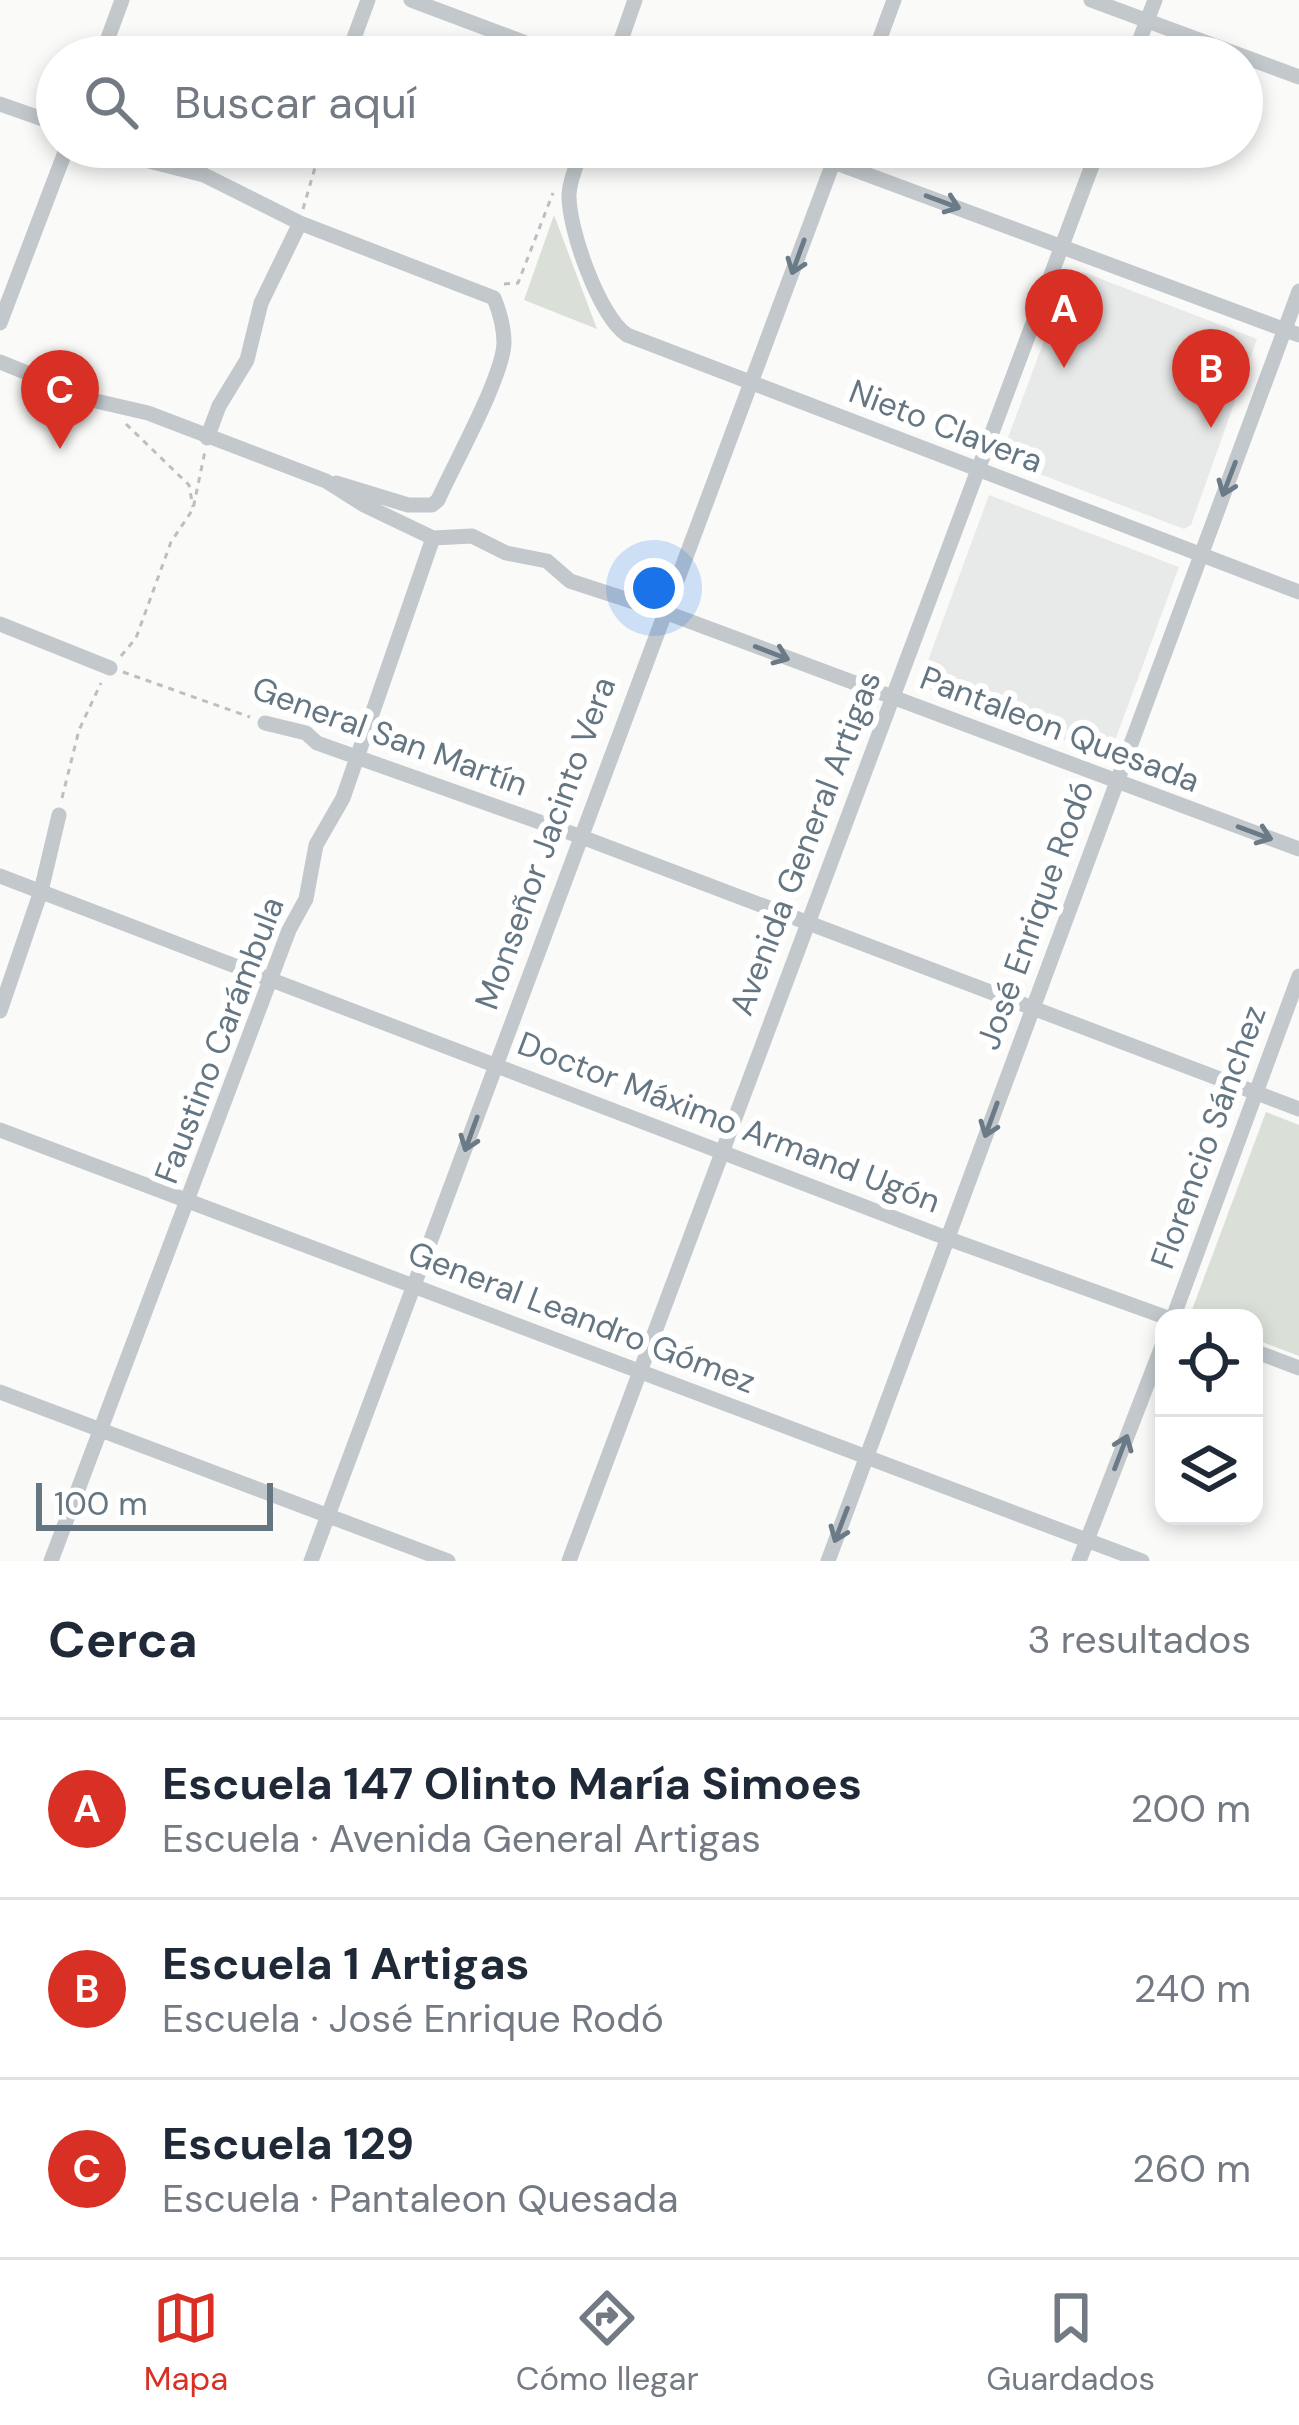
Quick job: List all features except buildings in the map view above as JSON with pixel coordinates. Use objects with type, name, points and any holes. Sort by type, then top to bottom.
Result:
[{"type":"street","points":[[108,36],[122,0]]},
{"type":"street","points":[[355,36],[368,0]]},
{"type":"street","points":[[411,0],[507,36]]},
{"type":"street","points":[[622,36],[635,0]]},
{"type":"street","points":[[881,36],[894,0]]},
{"type":"street","points":[[1091,0],[1188,36]]},
{"type":"street","points":[[1141,36],[1155,0]]},
{"type":"street","points":[[1263,64],[1299,77]]},
{"type":"street","points":[[0,104],[36,117]]},
{"type":"street","points":[[0,323],[59,168]]},
{"type":"street","points":[[176,168],[204,175],[300,223],[494,298],[502,318],[504,347],[496,378],[438,500],[421,507],[326,481]]},
{"type":"street","points":[[569,188],[576,168]]},
{"type":"street","name":"Monseñor Jacinto Vera","points":[[311,1561],[831,168]]},
{"type":"street","points":[[869,168],[1292,332]]},
{"type":"street","name":"Avenida General Artigas","points":[[569,1561],[719,1148],[809,923],[1091,168]]},
{"type":"street","name":"Nieto Clavera","points":[[569,188],[572,222],[596,288],[613,324],[627,335],[1299,592]]},
{"type":"street","points":[[207,438],[247,360],[261,303],[300,223]]},
{"type":"street","name":"José Enrique Rodó","points":[[828,1561],[1200,554],[1292,332],[1299,291]]},
{"type":"street","name":"Pantaleon Quesada","points":[[0,362],[326,481],[433,538],[472,536],[506,553],[547,561],[570,581],[1299,849]]},
{"type":"street","name":"Faustino Carámbula","points":[[51,1561],[289,930],[306,898],[316,845],[343,798],[433,538]]},
{"type":"street","points":[[0,624],[110,668]]},
{"type":"street","name":"General San Martín","points":[[265,723],[306,734],[317,743],[579,836],[1299,1109]]},
{"type":"street","points":[[0,1011],[41,891],[59,815]]},
{"type":"street","name":"Doctor Máximo Armand Ugón","points":[[0,876],[949,1239],[1155,1312]]},
{"type":"street","name":"Florencio Sánchez","points":[[1174,1309],[1299,976]]},
{"type":"street","name":"General Leandro Gómez","points":[[0,1130],[1142,1561]]},
{"type":"street","points":[[1263,1354],[1299,1368]]},
{"type":"street","points":[[1079,1561],[1155,1364]]},
{"type":"street","points":[[0,1392],[448,1561]]},
{"type":"path","points":[[300,223],[315,168]]},
{"type":"path","points":[[494,298],[499,284],[518,283],[551,194],[569,188]]},
{"type":"path","points":[[96,400],[144,438],[189,485],[194,509]]},
{"type":"path","points":[[59,815],[79,730],[110,668],[136,638],[171,542],[194,509],[207,438]]},
{"type":"path","name":"General San Martín","points":[[110,668],[265,723]]},
{"type":"shaded area","points":[[554,215],[597,329],[524,300]]},
{"type":"shaded area","points":[[1083,272],[1257,339],[1191,525],[1184,529],[1000,459],[1067,279]]},
{"type":"shaded area","points":[[989,495],[1179,567],[1109,757],[919,685]]},
{"type":"shaded area","points":[[1266,1112],[1299,1125],[1299,1356],[1263,1342],[1263,1309],[1192,1309]]},
{"type":"place","name":"Escuela 147 Olinto María Simoes","points":[[1064,368]]},
{"type":"place","name":"Escuela 1 Artigas","points":[[1211,428]]},
{"type":"place","name":"Escuela 129","points":[[60,449]]}]
